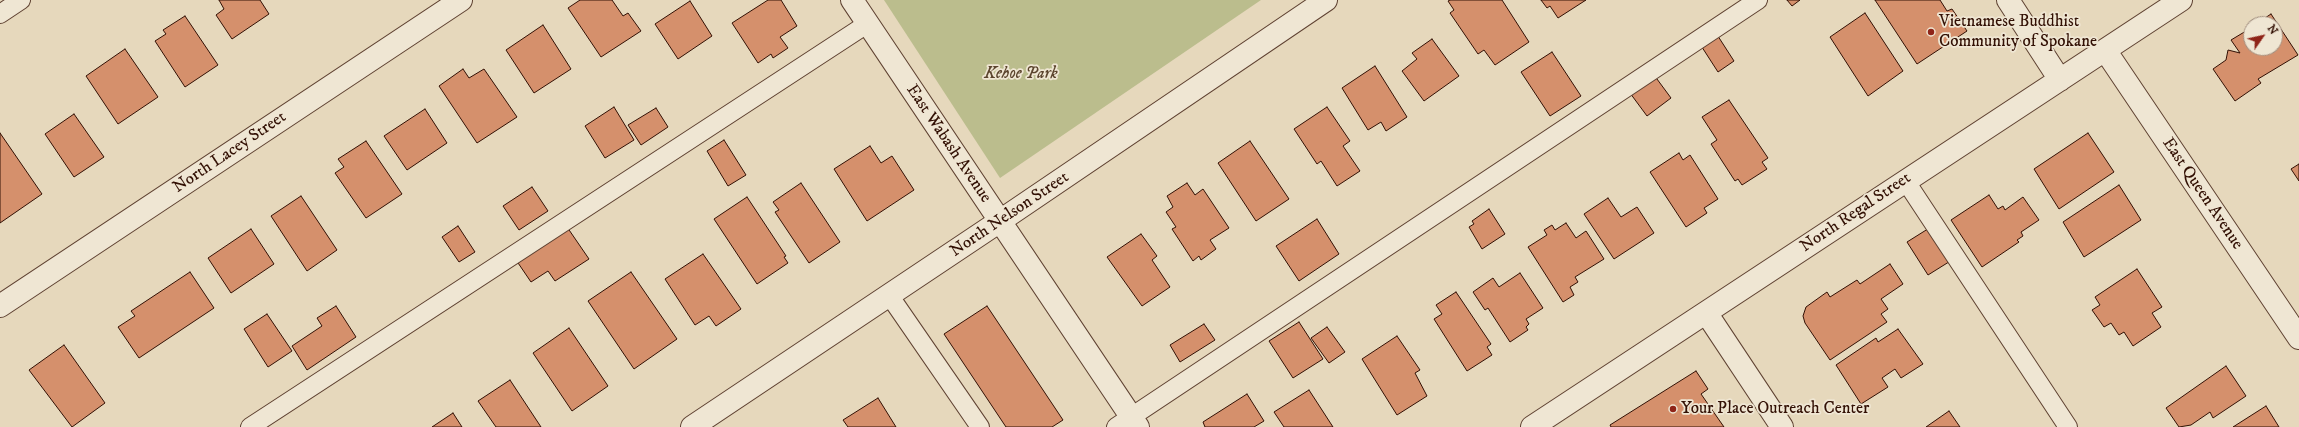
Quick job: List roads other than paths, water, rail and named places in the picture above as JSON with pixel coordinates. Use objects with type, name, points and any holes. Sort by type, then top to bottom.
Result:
[{"type":"street","name":"North Lacey Street","points":[[0,306],[461,0]]},
{"type":"street","name":"East Wabash Avenue","points":[[852,0],[1000,221],[1128,424]]},
{"type":"street","name":"North Nelson Street","points":[[692,427],[889,296],[1326,0]]},
{"type":"street","points":[[2008,0],[2060,80]]},
{"type":"street","name":"North Regal Street","points":[[1532,427],[1706,314],[1905,180],[2181,0]]},
{"type":"street","name":"East Queen Avenue","points":[[2105,50],[2299,338]]},
{"type":"street","points":[[1706,314],[1782,427]]},
{"type":"lane","points":[[0,14],[21,0]]},
{"type":"lane","points":[[1128,424],[1758,0]]},
{"type":"lane","points":[[250,427],[867,24]]},
{"type":"lane","points":[[1905,180],[2068,427]]},
{"type":"lane","points":[[889,296],[980,427]]},
{"type":"place","name":"Vietnamese Buddhist Community of Spokane","points":[[1931,32]]},
{"type":"place","name":"Your Place Outreach Center","points":[[1673,409]]},
{"type":"park label","name":"Kehoe Park","points":[[1021,74]]}]
